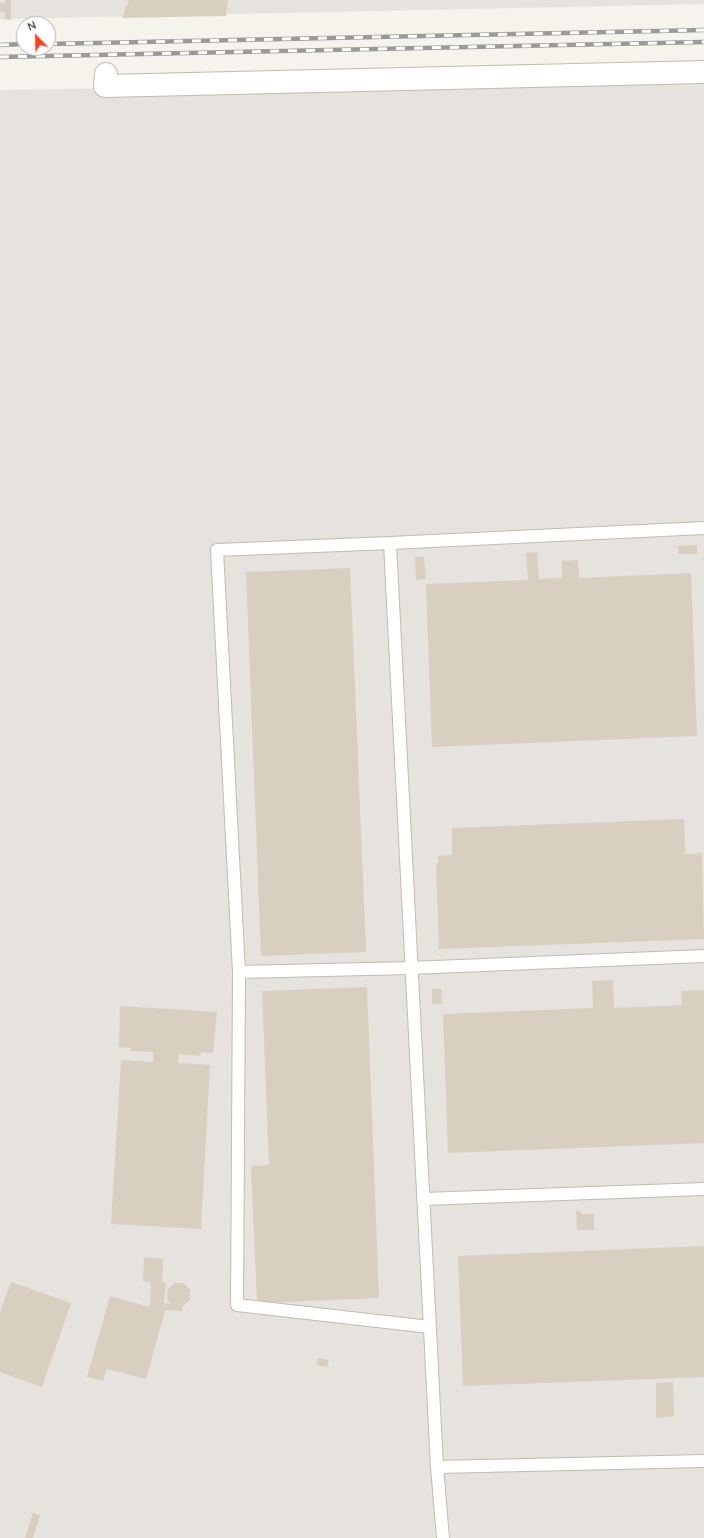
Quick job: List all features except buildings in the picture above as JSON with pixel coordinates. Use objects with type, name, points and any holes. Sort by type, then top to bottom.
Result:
[{"type":"street","points":[[106,74],[105,86],[704,72]]},
{"type":"lane","points":[[430,1327],[237,1305],[239,972],[217,550],[704,528]]},
{"type":"lane","points":[[390,543],[410,968],[437,1467],[443,1538]]},
{"type":"lane","points":[[239,972],[410,968],[704,956]]},
{"type":"lane","points":[[423,1199],[704,1189]]},
{"type":"lane","points":[[437,1467],[704,1461]]},
{"type":"shaded area","points":[[0,0],[704,0],[704,4],[56,18],[56,16],[16,16],[16,19],[0,19]]},
{"type":"shaded area","points":[[704,79],[704,1538],[0,1538],[0,90]]},
{"type":"railway","points":[[56,44],[704,30]]},
{"type":"railway","points":[[0,57],[704,42]]},
{"type":"railway","points":[[0,45],[16,44]]}]
